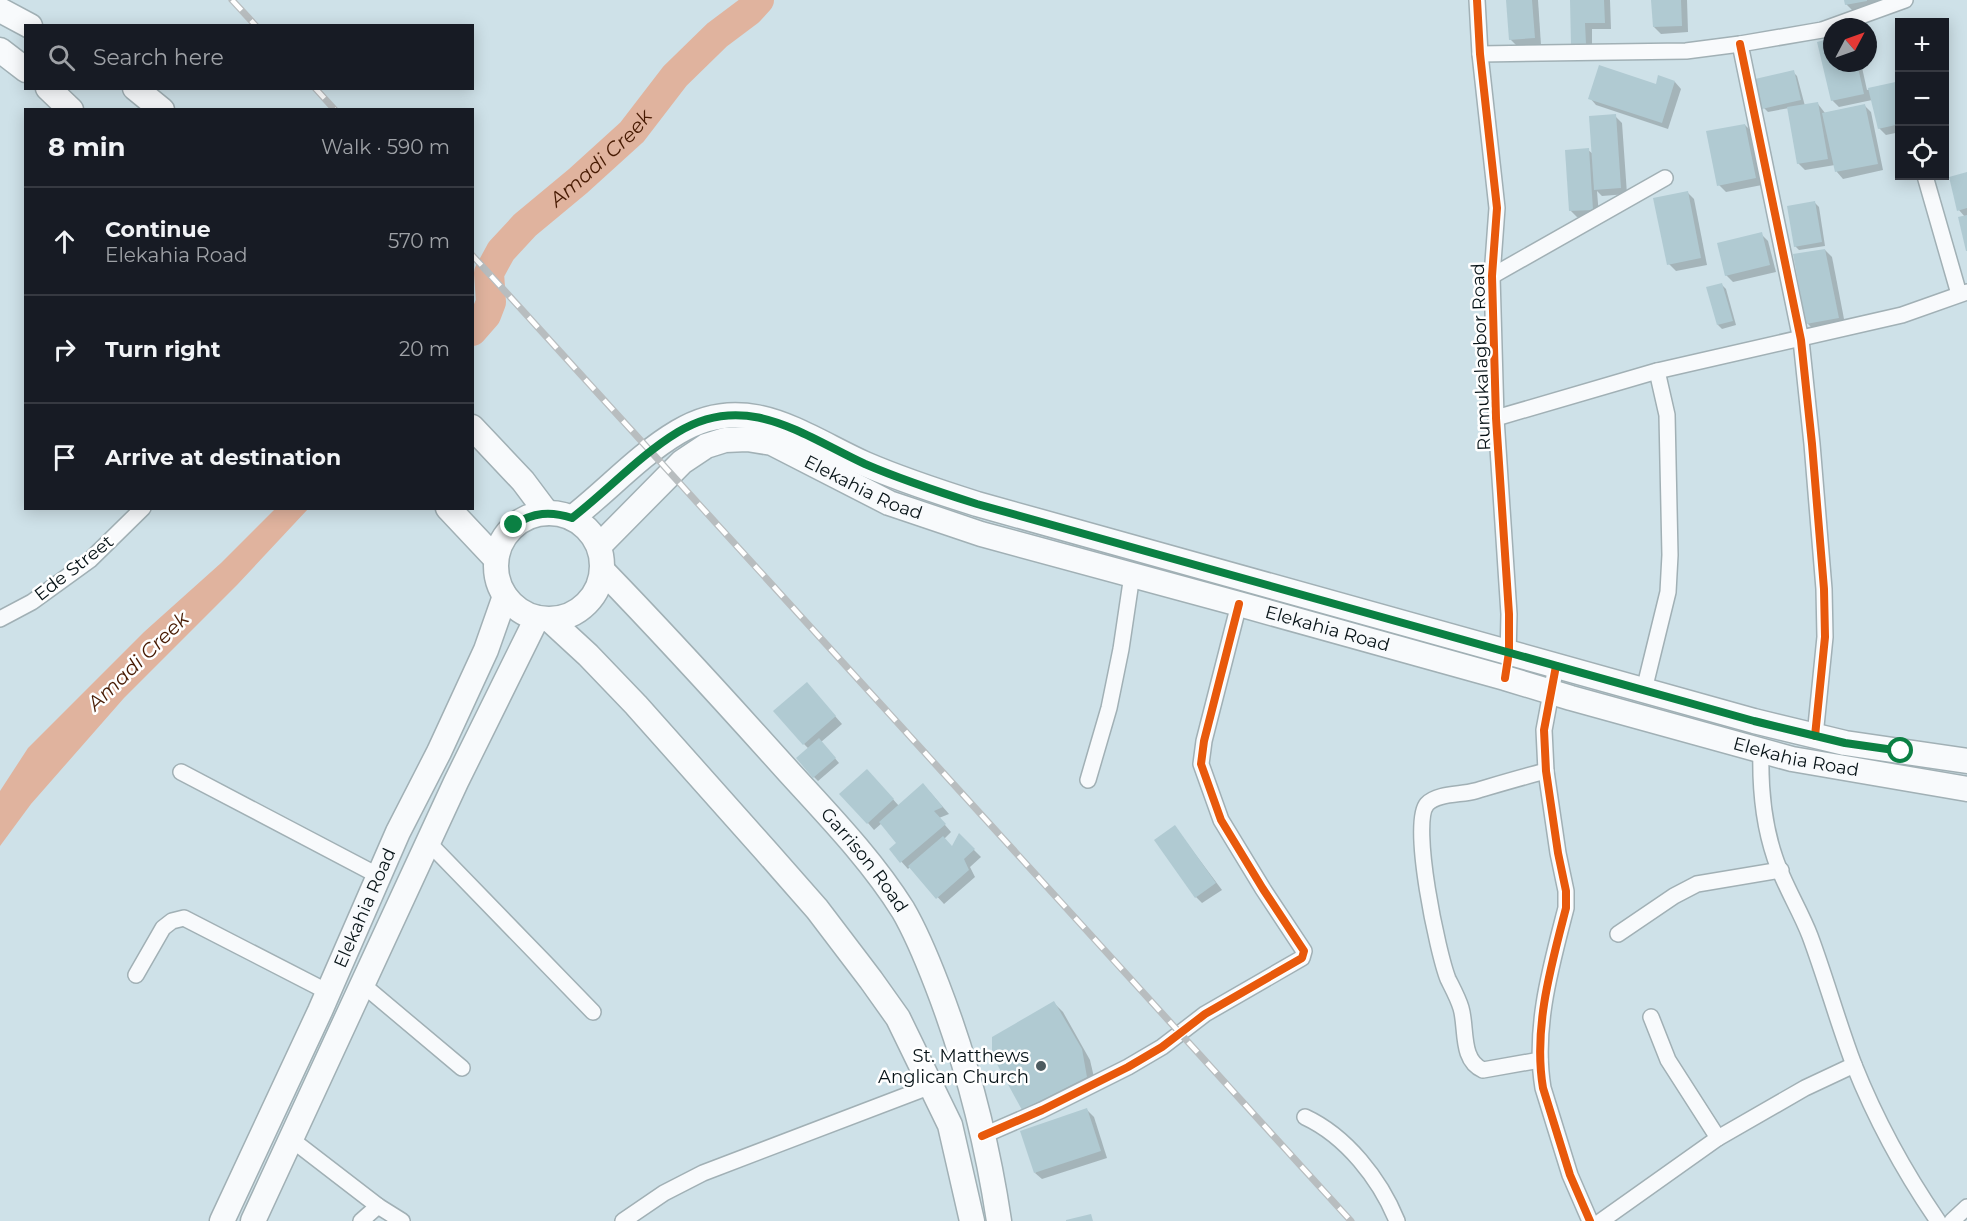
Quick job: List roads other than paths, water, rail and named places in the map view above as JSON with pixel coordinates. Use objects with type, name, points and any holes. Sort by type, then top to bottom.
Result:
[{"type":"main road","points":[[0,10],[26,24]]},
{"type":"main road","points":[[50,90],[68,108]]},
{"type":"main road","points":[[137,90],[160,108]]},
{"type":"main road","name":"Elekahia Road","points":[[572,518],[632,467],[680,431],[722,416],[754,415],[797,430],[859,461],[916,485],[977,504],[1754,721],[1845,743],[1967,761]]},
{"type":"main road","points":[[474,430],[523,481],[547,513]]},
{"type":"main road","name":"Elekahia Road","points":[[599,546],[682,462],[706,446],[725,440],[747,439],[772,443],[857,488],[889,503],[933,519],[1792,759],[1967,789]]},
{"type":"main road","points":[[450,510],[496,559]]},
{"type":"main road","points":[[547,513],[572,518],[592,534],[599,546],[603,571],[600,584],[586,606],[563,618],[543,619],[525,614],[505,596],[496,572],[496,559],[502,540],[514,525],[530,516],[547,513]]},
{"type":"main road","name":"Garrison Road","points":[[603,571],[693,666],[854,845],[886,884],[904,912],[922,947],[959,1047],[982,1136],[999,1221]]},
{"type":"main road","name":"Elekahia Road","points":[[222,1221],[379,876],[486,650],[505,596]]},
{"type":"main road","points":[[543,619],[588,655],[636,705],[816,909],[871,980],[898,1018],[950,1125],[972,1221]]},
{"type":"main road","name":"Elekahia Road","points":[[253,1221],[494,704],[543,619]]},
{"type":"street","name":"Rumukalagbor Road","points":[[1477,0],[1480,54],[1497,208],[1492,276],[1496,418],[1509,614],[1509,652],[1505,678]]},
{"type":"street","points":[[1480,54],[1686,51],[1822,30],[1905,0]]},
{"type":"street","points":[[1740,44],[1801,340],[1824,589],[1825,637],[1815,736]]},
{"type":"street","points":[[1492,276],[1665,178]]},
{"type":"street","points":[[1496,418],[1657,371],[1801,340],[1902,315],[1963,293],[1926,180]]},
{"type":"street","points":[[1644,690],[1668,592],[1670,555],[1667,415],[1657,371]]},
{"type":"street","name":"Ede Street","points":[[0,619],[32,602],[90,560],[141,510]]},
{"type":"street","points":[[1088,780],[1117,669],[1132,575]]},
{"type":"street","points":[[982,1136],[1042,1110],[1128,1067],[1162,1047],[1205,1014],[1302,958],[1304,951],[1221,820],[1201,764],[1204,741],[1239,603]]},
{"type":"street","points":[[1556,666],[1544,730],[1546,771],[1566,891],[1566,908],[1543,1010],[1540,1060],[1544,1088],[1570,1175],[1590,1221]]},
{"type":"street","points":[[1761,750],[1760,781],[1766,823],[1775,858],[1810,935],[1854,1065],[1878,1118],[1916,1189],[1938,1221]]},
{"type":"street","points":[[1540,1060],[1483,1070],[1473,1063],[1466,1047],[1464,1018],[1458,998],[1448,979],[1431,915],[1422,821],[1426,806],[1436,799],[1473,792],[1546,771]]},
{"type":"street","points":[[181,772],[379,876]]},
{"type":"street","points":[[428,842],[593,1012]]},
{"type":"street","points":[[1618,934],[1674,896],[1697,884],[1781,870]]},
{"type":"street","points":[[136,975],[163,928],[172,921],[184,918],[328,992]]},
{"type":"street","points":[[363,984],[462,1068]]},
{"type":"street","points":[[1651,1017],[1668,1060],[1718,1138]]},
{"type":"street","points":[[1601,1221],[1718,1138],[1805,1088],[1854,1065]]},
{"type":"street","points":[[623,1221],[664,1193],[704,1173],[931,1086]]},
{"type":"street","points":[[1305,1117],[1324,1126],[1354,1155],[1389,1201],[1396,1221]]},
{"type":"street","points":[[291,1139],[378,1206],[402,1221]]},
{"type":"street","points":[[361,1221],[378,1206]]},
{"type":"street","points":[[1952,1221],[1967,1207]]},
{"type":"water","points":[[274,510],[307,510],[237,585],[124,698],[31,804],[0,846],[0,791],[28,748],[144,632],[221,563]]},
{"type":"waterway","name":"Amadi Creek","points":[[474,329],[486,315],[491,302],[489,273],[501,251],[525,225],[632,132],[675,76],[717,35],[749,11],[759,0]]},
{"type":"railway","points":[[232,0],[254,24]]},
{"type":"railway","points":[[317,90],[333,108]]},
{"type":"railway","points":[[474,257],[1351,1221]]},
{"type":"place","name":"St. Matthews Anglican Church","points":[[1041,1066]]}]
